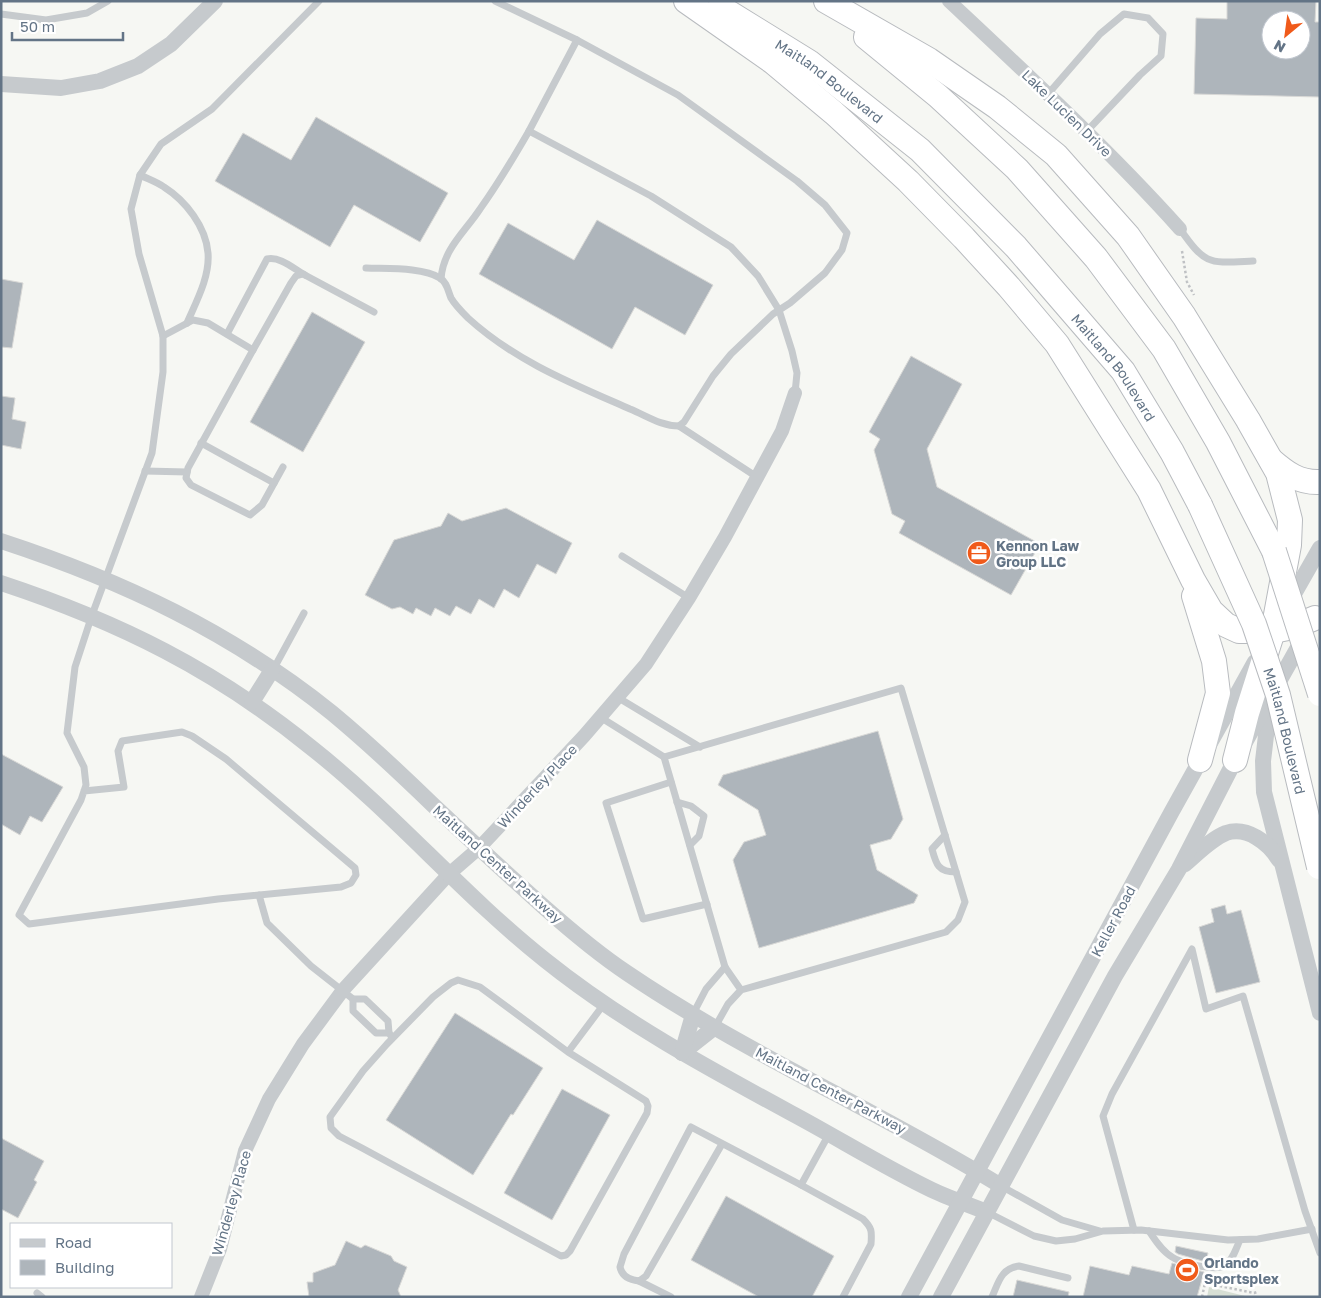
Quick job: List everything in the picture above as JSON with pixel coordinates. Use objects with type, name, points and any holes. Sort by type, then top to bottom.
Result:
[{"type":"highway","points":[[686,1],[773,62],[834,113],[908,181],[1009,287],[1058,344],[1149,490],[1186,567],[1211,611],[1226,625],[1269,649]]},
{"type":"highway","name":"Maitland Boulevard","points":[[710,1],[809,62],[920,150],[1016,247],[1123,371],[1172,452],[1200,505],[1254,624],[1278,696],[1319,869]]},
{"type":"highway","points":[[819,1],[938,96],[1017,169],[1096,258],[1158,341],[1218,442],[1274,551],[1320,694]]},
{"type":"highway","points":[[826,1],[929,60],[997,106],[1056,155],[1128,236],[1184,316],[1278,473],[1290,520],[1289,545],[1269,649],[1235,760]]},
{"type":"highway","points":[[1270,459],[1288,474],[1299,480],[1320,482]]},
{"type":"highway","points":[[1186,567],[1214,661],[1218,693],[1200,760]]},
{"type":"highway","points":[[1269,649],[1293,627],[1317,614]]},
{"type":"street","points":[[195,21],[206,1]]},
{"type":"street","points":[[1,84],[61,88],[100,81],[138,66],[171,44],[216,1]]},
{"type":"street","name":"Lake Lucien Drive","points":[[949,1],[1048,94],[1146,191],[1180,229]]},
{"type":"street","name":"Winderley Place","points":[[201,1297],[220,1250],[245,1151],[269,1099],[303,1044],[348,994],[449,874],[479,848],[646,664],[689,598],[757,477],[782,430],[796,393]]},
{"type":"street","name":"Maitland Center Parkway","points":[[1,542],[106,579],[188,617],[272,670],[302,690],[350,729],[544,907],[600,954],[634,978],[715,1028],[951,1155],[1001,1186]]},
{"type":"street","name":"Keller Road","points":[[909,1297],[1200,760],[1269,649],[1288,605],[1320,548]]},
{"type":"street","points":[[1,583],[51,599],[129,632],[172,654],[252,702],[320,754],[527,945],[604,1004],[682,1053],[932,1190],[987,1212]]},
{"type":"street","name":"Keller Road","points":[[941,1297],[1115,976],[1179,869],[1235,760],[1317,614]]},
{"type":"street","points":[[1320,661],[1302,651],[1269,649],[1271,697],[1265,729],[1263,761],[1264,792],[1320,1012]]},
{"type":"street","points":[[252,702],[272,670]]},
{"type":"street","points":[[1179,869],[1215,840],[1226,833],[1236,832],[1256,836],[1272,849],[1283,866]]},
{"type":"street","points":[[682,1053],[693,1015]]},
{"type":"street","points":[[682,1053],[715,1028]]},
{"type":"lane","points":[[1,14],[46,20],[87,13],[108,1]]},
{"type":"lane","points":[[84,791],[124,787],[118,751],[122,741],[182,732],[192,736],[226,758],[355,868],[356,875],[351,883],[341,887],[218,899],[28,924],[19,915],[81,800],[84,791],[86,785],[84,767],[67,733],[75,667],[92,615],[152,453],[164,372],[163,336],[139,254],[131,209],[140,175],[161,144],[212,109],[319,1]]},
{"type":"lane","points":[[495,1],[577,40],[678,95],[771,161],[825,204],[848,233],[842,250],[825,273],[779,310],[731,354],[713,376],[680,426]]},
{"type":"lane","points":[[1048,94],[1100,34],[1124,14],[1148,18],[1163,34],[1161,56],[1140,75],[1086,132]]},
{"type":"lane","points":[[577,40],[530,130],[479,211],[453,244],[444,259],[442,278],[451,299],[467,317],[498,343],[526,361],[563,380],[654,420],[670,426],[680,426],[757,477]]},
{"type":"lane","points":[[530,130],[651,196],[731,247],[758,276],[779,310],[797,372],[796,393]]},
{"type":"lane","points":[[140,175],[164,187],[186,206],[198,224],[205,240],[208,254],[206,272],[187,323]]},
{"type":"lane","points":[[1180,229],[1195,251],[1211,261],[1224,263],[1253,261]]},
{"type":"lane","points":[[227,334],[267,259],[271,258],[282,261],[374,312]]},
{"type":"lane","points":[[366,268],[425,272],[442,278]]},
{"type":"lane","points":[[283,467],[262,505],[250,515],[191,485],[186,478],[201,443],[291,284],[296,276],[305,275]]},
{"type":"lane","points":[[163,336],[193,320],[208,323],[253,350]]},
{"type":"lane","points":[[201,443],[274,483]]},
{"type":"lane","points":[[145,471],[187,472]]},
{"type":"lane","points":[[622,556],[689,598]]},
{"type":"lane","points":[[272,670],[304,613]]},
{"type":"lane","points":[[664,757],[901,688],[964,902],[958,920],[946,932],[741,990],[728,1004],[715,1028]]},
{"type":"lane","points":[[617,697],[700,747]]},
{"type":"lane","points":[[600,716],[664,757],[725,967],[741,990]]},
{"type":"lane","points":[[671,782],[606,803],[643,919],[707,904]]},
{"type":"lane","points":[[677,802],[691,806],[704,816],[699,836],[690,846]]},
{"type":"lane","points":[[945,835],[932,849],[935,864],[946,872],[956,872]]},
{"type":"lane","points":[[259,895],[267,923],[311,966],[348,994],[365,998],[388,1021],[391,1035]]},
{"type":"lane","points":[[1134,1230],[1103,1116],[1112,1094],[1192,949],[1206,1009],[1243,996],[1320,1252]]},
{"type":"lane","points":[[693,1015],[706,989],[725,967]]},
{"type":"lane","points":[[458,980],[480,987],[568,1052],[646,1100],[648,1106],[647,1113],[566,1255],[561,1256],[339,1136],[331,1128],[330,1117],[391,1035],[433,997],[458,980]]},
{"type":"lane","points":[[348,994],[353,1011],[376,1033],[391,1035]]},
{"type":"lane","points":[[568,1052],[604,1004]]},
{"type":"lane","points":[[672,1297],[639,1280],[631,1280],[624,1276],[620,1267],[692,1128],[801,1185],[862,1219],[871,1227],[872,1244],[843,1297]]},
{"type":"lane","points":[[801,1185],[829,1134]]},
{"type":"lane","points":[[639,1280],[646,1276],[722,1144]]},
{"type":"lane","points":[[1001,1186],[1062,1220],[1103,1231]]},
{"type":"lane","points":[[987,1212],[1034,1236],[1056,1241],[1075,1239],[1103,1231],[1134,1230],[1240,1240],[1258,1239],[1312,1229]]},
{"type":"lane","points":[[1149,1231],[1171,1257],[1212,1268],[1229,1263],[1240,1240]]},
{"type":"lane","points":[[992,1297],[1004,1272],[1011,1268],[1020,1266],[1068,1278]]},
{"type":"path","points":[[1180,229],[1187,282],[1197,299]]},
{"type":"path","points":[[1202,1297],[1206,1281],[1254,1293],[1257,1292]]},
{"type":"shaded area","points":[[1209,1287],[1249,1297],[1207,1297]]},
{"type":"building","points":[[1227,1],[1316,1],[1315,22],[1320,22],[1320,97],[1194,94],[1196,18],[1227,19]]},
{"type":"building","points":[[316,117],[448,193],[420,242],[354,205],[330,247],[215,181],[243,133],[291,160]]},
{"type":"building","points":[[597,220],[713,285],[685,335],[635,307],[612,349],[479,274],[508,223],[574,260]]},
{"type":"building","points":[[1,279],[23,283],[12,348],[1,347]]},
{"type":"building","points":[[312,312],[365,342],[303,452],[250,422]]},
{"type":"building","points":[[911,356],[962,384],[927,449],[937,487],[1040,544],[1011,595],[899,533],[905,521],[892,514],[874,450],[880,439],[869,432]]},
{"type":"building","points":[[1,396],[15,398],[12,419],[26,422],[21,449],[1,445]]},
{"type":"building","points":[[506,508],[572,543],[556,574],[537,564],[519,598],[504,589],[494,608],[479,599],[471,614],[456,606],[450,616],[435,608],[431,616],[416,608],[413,614],[400,607],[392,609],[365,595],[394,540],[441,526],[448,513],[462,521]]},
{"type":"building","points":[[878,731],[903,819],[891,839],[870,845],[877,870],[918,895],[914,903],[759,948],[733,860],[744,842],[766,835],[758,810],[718,785],[723,775]]},
{"type":"building","points":[[1,754],[63,787],[42,822],[30,816],[20,835],[1,824]]},
{"type":"building","points":[[1225,905],[1227,914],[1241,910],[1260,982],[1216,993],[1199,927],[1214,922],[1211,909]]},
{"type":"building","points":[[455,1013],[543,1068],[513,1115],[511,1114],[473,1175],[386,1120]]},
{"type":"building","points":[[562,1089],[610,1115],[552,1220],[504,1193]]},
{"type":"building","points":[[1,1138],[44,1161],[34,1180],[37,1182],[18,1218],[1,1209]]},
{"type":"building","points":[[726,1196],[834,1256],[812,1297],[759,1297],[691,1260]]},
{"type":"building","points":[[346,1241],[361,1248],[365,1245],[391,1256],[394,1261],[407,1267],[398,1290],[401,1297],[309,1297],[307,1282],[313,1282],[313,1273],[335,1265]]},
{"type":"building","points":[[1176,1246],[1208,1253],[1206,1262],[1178,1254],[1175,1252]]},
{"type":"building","name":"Orlando Sportsplex","points":[[1172,1263],[1204,1272],[1197,1297],[1083,1297],[1090,1266],[1129,1275],[1132,1266],[1169,1274]]},
{"type":"building","points":[[1017,1280],[1069,1292],[1068,1297],[1013,1297]]},
{"type":"place","name":"Kennon Law Group LLC","points":[[979,553]]},
{"type":"place","name":"Orlando Sportsplex","points":[[1187,1270]]}]
